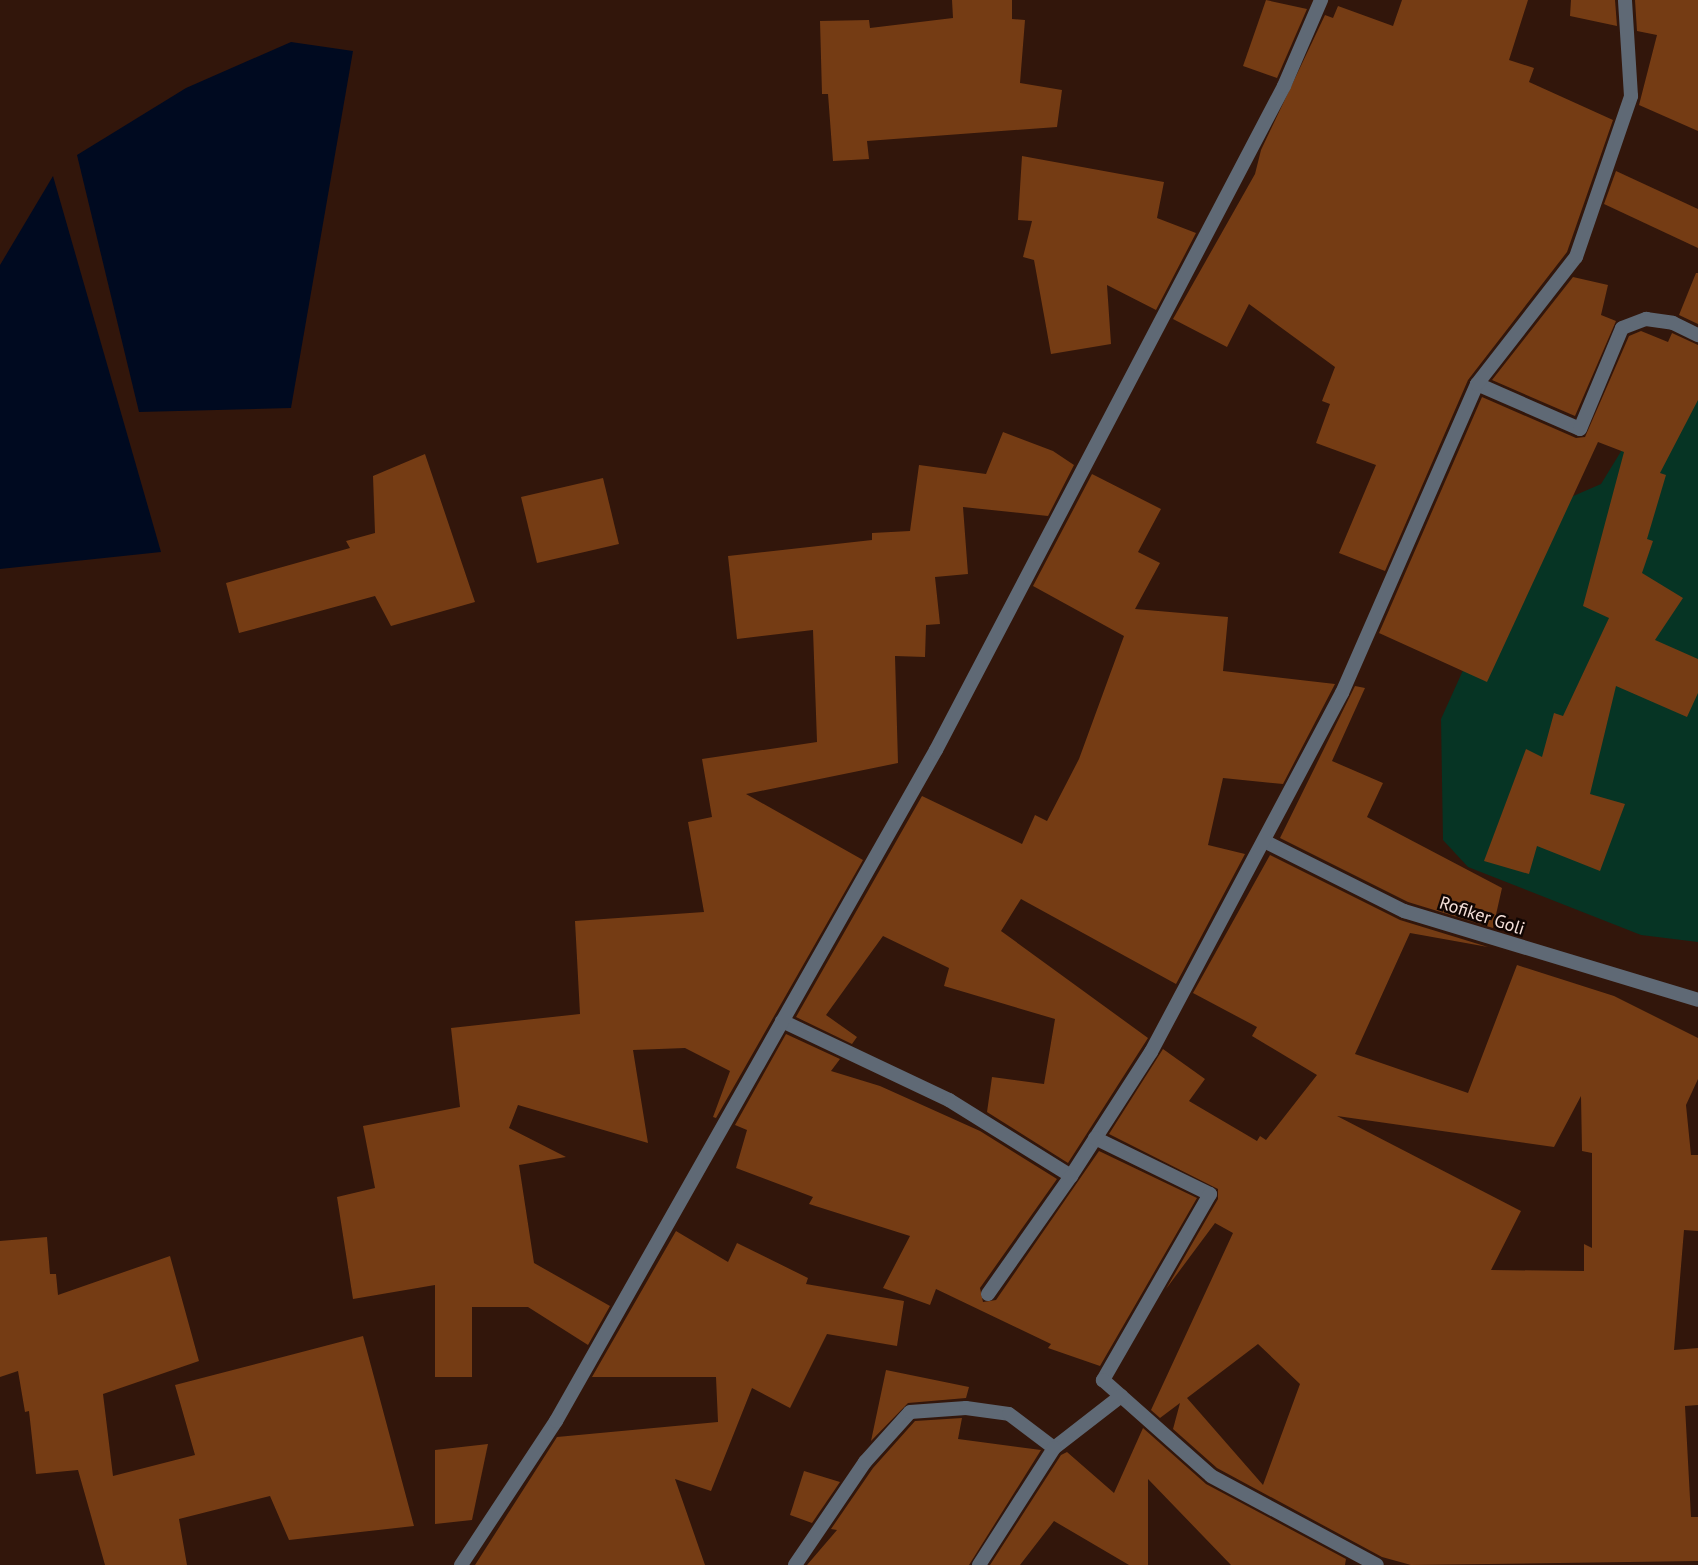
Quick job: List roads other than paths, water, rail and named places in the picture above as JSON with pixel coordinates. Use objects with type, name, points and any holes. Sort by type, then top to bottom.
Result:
[{"type":"street","points":[[461,1565],[556,1421],[936,750],[1284,86],[1321,0]]},
{"type":"street","points":[[988,1294],[1071,1176],[1151,1052],[1342,693],[1477,384],[1576,257],[1631,96],[1625,0]]},
{"type":"street","points":[[1477,384],[1580,429],[1622,328],[1646,319],[1673,323],[1698,335]]},
{"type":"street","name":"Rofiker Goli","points":[[1264,841],[1404,911],[1698,1000]]},
{"type":"street","points":[[782,1021],[949,1100],[1071,1176]]},
{"type":"street","points":[[1095,1138],[1210,1194],[1103,1380],[1211,1476],[1377,1565]]},
{"type":"street","points":[[979,1565],[1054,1448],[1121,1396]]},
{"type":"street","points":[[795,1565],[864,1462],[910,1412],[966,1408],[1009,1414],[1054,1448]]},
{"type":"water","points":[[291,42],[353,51],[291,408],[139,412],[77,155],[186,88]]},
{"type":"water","points":[[53,176],[161,552],[0,569],[0,265]]}]
